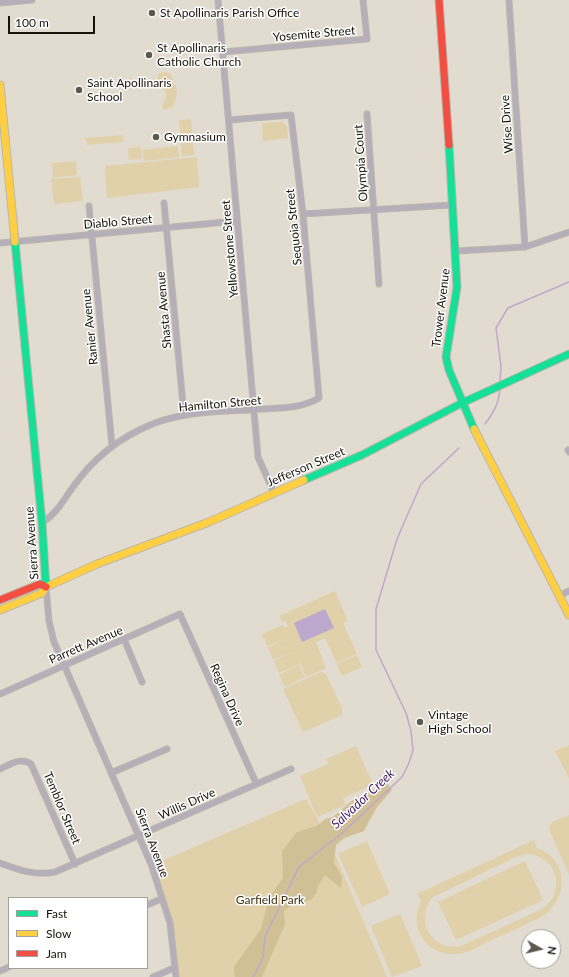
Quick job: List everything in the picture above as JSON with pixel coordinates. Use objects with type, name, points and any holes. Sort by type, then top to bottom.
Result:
[{"type":"street","points":[[0,3],[32,0]]},
{"type":"street","name":"Yellowstone Street","points":[[218,0],[258,457],[274,493]]},
{"type":"street","name":"Yosemite Street","points":[[223,52],[367,39],[364,0]]},
{"type":"street","name":"Trower Avenue","points":[[439,0],[456,251],[457,287],[449,326],[446,357],[453,381],[462,403],[523,528],[569,615]]},
{"type":"street","name":"Wise Drive","points":[[509,0],[525,247]]},
{"type":"street","name":"Sierra Avenue","points":[[0,85],[51,631],[63,665],[140,836],[151,864],[161,899],[170,923],[176,977]]},
{"type":"street","name":"Olympia Court","points":[[367,114],[379,284]]},
{"type":"street","name":"Sequoia Street","points":[[229,120],[291,115],[303,214],[319,398]]},
{"type":"street","name":"Shasta Avenue","points":[[164,203],[184,415]]},
{"type":"street","points":[[303,214],[452,205]]},
{"type":"street","name":"Ranier Avenue","points":[[89,206],[112,446]]},
{"type":"street","name":"Diablo Street","points":[[0,243],[237,221]]},
{"type":"street","points":[[456,251],[525,247],[569,232]]},
{"type":"street","name":"Jefferson Street","points":[[0,610],[42,593],[46,587],[97,564],[209,522],[362,455],[462,403],[569,354]]},
{"type":"street","name":"Hamilton Street","points":[[42,523],[54,515],[73,486],[112,446],[150,425],[184,415],[290,408],[309,404],[319,398]]},
{"type":"street","name":"Jefferson Street","points":[[0,600],[40,584],[46,587]]},
{"type":"street","points":[[559,596],[569,591]]},
{"type":"street","name":"Parrett Avenue","points":[[0,694],[180,614]]},
{"type":"street","name":"Regina Drive","points":[[180,614],[256,783]]},
{"type":"street","points":[[124,639],[142,682]]},
{"type":"street","points":[[111,773],[167,749]]},
{"type":"street","name":"Temblor Street","points":[[0,769],[18,761],[27,762],[34,768],[75,864]]},
{"type":"street","name":"Willis Drive","points":[[0,863],[38,874],[55,872],[291,769]]},
{"type":"street","points":[[148,905],[161,899]]},
{"type":"street","points":[[153,977],[174,968]]},
{"type":"green space","points":[[167,72],[171,74],[174,85],[176,85],[177,95],[173,107],[163,110],[162,107],[167,95],[158,80],[158,77],[159,73]]},
{"type":"green space","points":[[191,119],[194,155],[182,156],[179,120]]},
{"type":"green space","points":[[282,122],[287,126],[288,138],[263,141],[262,123]]},
{"type":"green space","points":[[123,135],[124,142],[87,145],[86,138]]},
{"type":"green space","points":[[178,146],[179,157],[144,161],[143,150]]},
{"type":"green space","points":[[141,147],[142,159],[129,160],[128,148]]},
{"type":"green space","points":[[197,157],[199,187],[107,198],[105,166]]},
{"type":"green space","points":[[76,161],[77,175],[53,178],[52,163]]},
{"type":"green space","points":[[80,177],[83,201],[54,204],[51,179]]},
{"type":"green space","points":[[335,591],[348,621],[343,623],[357,654],[337,663],[325,638],[316,642],[326,668],[306,677],[295,651],[273,660],[268,647],[289,638],[267,646],[262,634],[283,625],[284,628],[288,626],[285,621],[282,622],[279,616]]},
{"type":"green space","points":[[295,651],[300,664],[279,673],[274,661]]},
{"type":"green space","points":[[357,655],[362,667],[342,676],[337,664]]},
{"type":"green space","points":[[299,665],[305,677],[285,687],[279,675]]},
{"type":"green space","points":[[321,672],[326,674],[342,708],[342,715],[303,732],[283,689]]},
{"type":"green space","points":[[569,745],[569,778],[555,751]]},
{"type":"green space","points":[[356,746],[373,785],[343,798],[346,805],[317,817],[300,776],[328,764],[326,759]]},
{"type":"green space","points":[[387,783],[392,790],[377,807],[364,831],[344,838],[336,845],[334,863],[342,877],[341,888],[325,875],[311,900],[295,903],[284,911],[285,924],[262,977],[235,977],[234,967],[261,929],[269,898],[283,878],[282,851],[297,832],[317,826],[325,819],[333,817],[353,800]]},
{"type":"green space","name":"Garfield Park","points":[[306,799],[327,836],[387,977],[176,977],[169,915],[156,881],[155,864]]},
{"type":"green space","points":[[569,815],[569,875],[549,829],[552,822]]},
{"type":"green space","points":[[534,840],[537,848],[548,853],[555,861],[560,870],[562,879],[558,899],[552,908],[543,916],[472,950],[460,954],[441,952],[432,948],[425,941],[417,924],[417,915],[421,901],[417,894]],"holes":[[[526,854],[537,856],[546,860],[556,876],[554,894],[549,903],[540,910],[461,946],[450,947],[441,944],[428,932],[425,924],[425,915],[427,906],[433,897],[516,857]]]},
{"type":"green space","points":[[367,841],[390,894],[362,907],[338,854]]},
{"type":"green space","points":[[525,861],[543,900],[456,940],[438,902]]},
{"type":"green space","points":[[400,914],[422,966],[392,977],[371,926]]},
{"type":"shaded area","points":[[325,609],[334,628],[302,642],[294,623]]},
{"type":"waterway","name":"Salvador Creek","points":[[500,382],[501,366],[496,328],[508,308],[569,282]]},
{"type":"waterway","name":"Salvador Creek","points":[[485,424],[496,407],[500,388]]},
{"type":"waterway","name":"Salvador Creek","points":[[253,977],[263,958],[265,936],[299,867],[341,834],[402,777],[409,763],[413,750],[411,731],[406,713],[376,650],[376,609],[397,539],[421,484],[459,448]]},
{"type":"traffic: fast","points":[[449,145],[457,287],[446,357],[449,370],[474,429]]},
{"type":"traffic: fast","points":[[15,242],[42,523],[46,587]]},
{"type":"traffic: fast","points":[[304,480],[362,455],[462,403],[569,354]]},
{"type":"traffic: slow","points":[[0,85],[15,242]]},
{"type":"traffic: slow","points":[[474,429],[569,615]]},
{"type":"traffic: slow","points":[[0,610],[42,593],[46,587],[97,564],[209,522],[304,480]]},
{"type":"traffic: jam","points":[[439,0],[449,145]]},
{"type":"traffic: jam","points":[[0,600],[40,584],[46,587]]},
{"type":"place","name":"St Apollinaris Parish Office","points":[[152,13]]},
{"type":"place","name":"St Apollinaris Catholic Church","points":[[149,55]]},
{"type":"place","name":"Saint Apollinaris School","points":[[79,90]]},
{"type":"place","name":"Gymnasium","points":[[156,137]]},
{"type":"place","name":"Vintage High School","points":[[420,722]]}]
